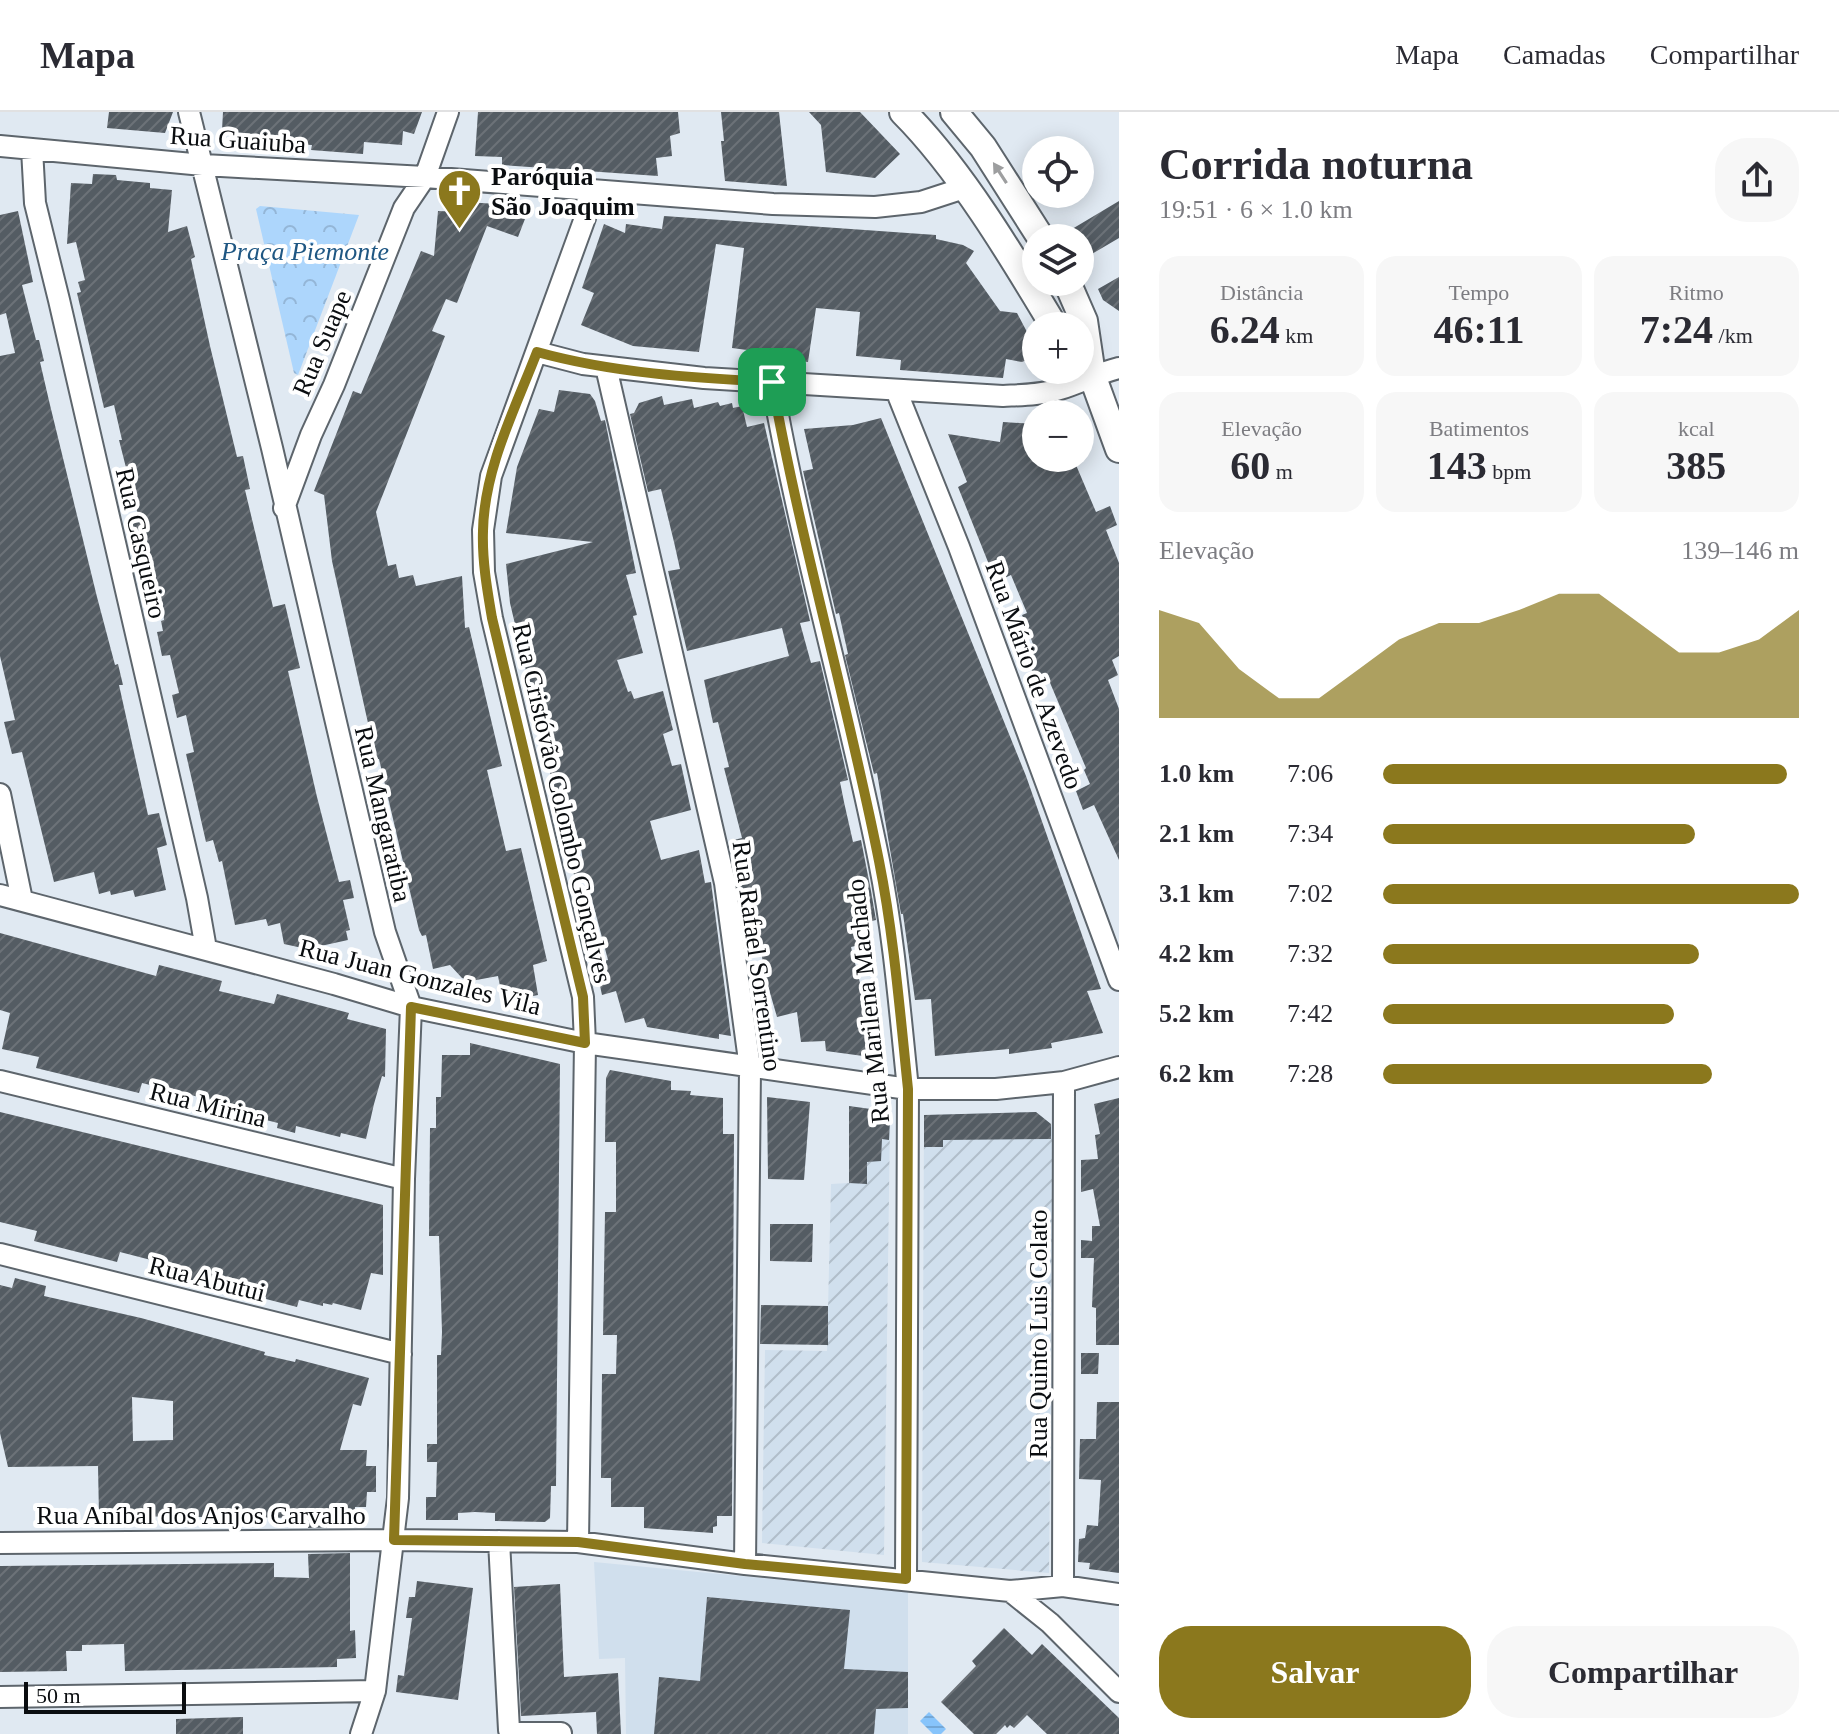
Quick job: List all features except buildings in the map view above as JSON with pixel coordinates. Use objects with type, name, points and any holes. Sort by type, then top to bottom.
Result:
[{"type":"street","name":"Rua Mangaratiba","points":[[189,112],[385,932],[411,1007],[394,1540],[375,1691],[361,1734]]},
{"type":"street","name":"Rua Suape","points":[[284,508],[404,208],[425,177],[448,112]]},
{"type":"street","points":[[903,112],[948,164],[1045,312]]},
{"type":"street","points":[[954,112],[983,147],[1032,224]]},
{"type":"street","name":"Rua Guaiuba","points":[[0,146],[203,165],[425,177],[773,204],[875,207],[921,202],[964,188]]},
{"type":"street","name":"Rua Casqueiro","points":[[32,149],[35,203],[197,898],[206,949]]},
{"type":"street","name":"Rua Cristóvão Colombo Gonçalves","points":[[578,1542],[585,1043],[583,997],[492,618],[484,572],[483,530],[491,476],[585,218],[589,190]]},
{"type":"street","points":[[537,352],[583,364],[704,378],[896,390],[1034,395],[1060,389],[1066,384]]},
{"type":"street","name":"Rua Rafael Sorrentino","points":[[606,367],[725,883],[750,1068],[745,1564]]},
{"type":"street","points":[[1094,368],[1119,368]]},
{"type":"street","name":"Rua Marilena Machado","points":[[772,382],[794,498],[880,864],[908,1089],[906,1579]]},
{"type":"street","points":[[1093,384],[1119,449]]},
{"type":"street","name":"Rua Mário de Azevedo","points":[[896,390],[964,561],[1119,980]]},
{"type":"street","points":[[0,794],[22,900]]},
{"type":"street","name":"Rua Juan Gonzales Vila","points":[[0,895],[411,1007],[585,1043],[908,1089],[996,1089],[1064,1082],[1119,1067]]},
{"type":"street","name":"Rua Mirina","points":[[0,1081],[404,1179]]},
{"type":"street","name":"Rua Quinto Luis Colato","points":[[1063,1586],[1064,1082]]},
{"type":"street","name":"Rua Abutui","points":[[0,1254],[401,1354]]},
{"type":"street","name":"Rua Aníbal dos Anjos Carvalho","points":[[1,1536],[578,1542],[745,1564],[1010,1591],[1063,1586],[1119,1594]]},
{"type":"street","points":[[499,1541],[509,1730],[512,1733],[561,1733]]},
{"type":"street","points":[[1010,1591],[1050,1623],[1119,1692]]},
{"type":"street","points":[[0,1697],[375,1691]]},
{"type":"shaded area","points":[[849,1106],[885,1111],[890,1120],[884,1555],[762,1543],[765,1350],[827,1351],[831,1184],[849,1183]]},
{"type":"shaded area","points":[[1036,1112],[1053,1126],[1049,1573],[922,1562],[924,1121],[929,1115]]},
{"type":"shaded area","points":[[594,1562],[908,1592],[908,1734],[626,1734],[625,1658],[599,1659]]},
{"type":"shaded area","points":[[929,1712],[946,1729],[941,1734],[933,1734],[920,1721]]},
{"type":"green space","name":"Praça Piemonte","points":[[260,206],[359,215],[298,375],[294,373],[256,209]]},
{"type":"place","name":"Paróquia São Joaquim","points":[[460,230]]},
{"type":"route","points":[[537,352],[583,364],[704,378],[772,382],[794,498],[880,864],[901,1019],[908,1089],[906,1579],[745,1564],[578,1542],[394,1540],[398,1498],[404,1179],[411,1007],[585,1043],[583,997],[492,618],[484,572],[483,530],[491,476],[537,352]]}]
